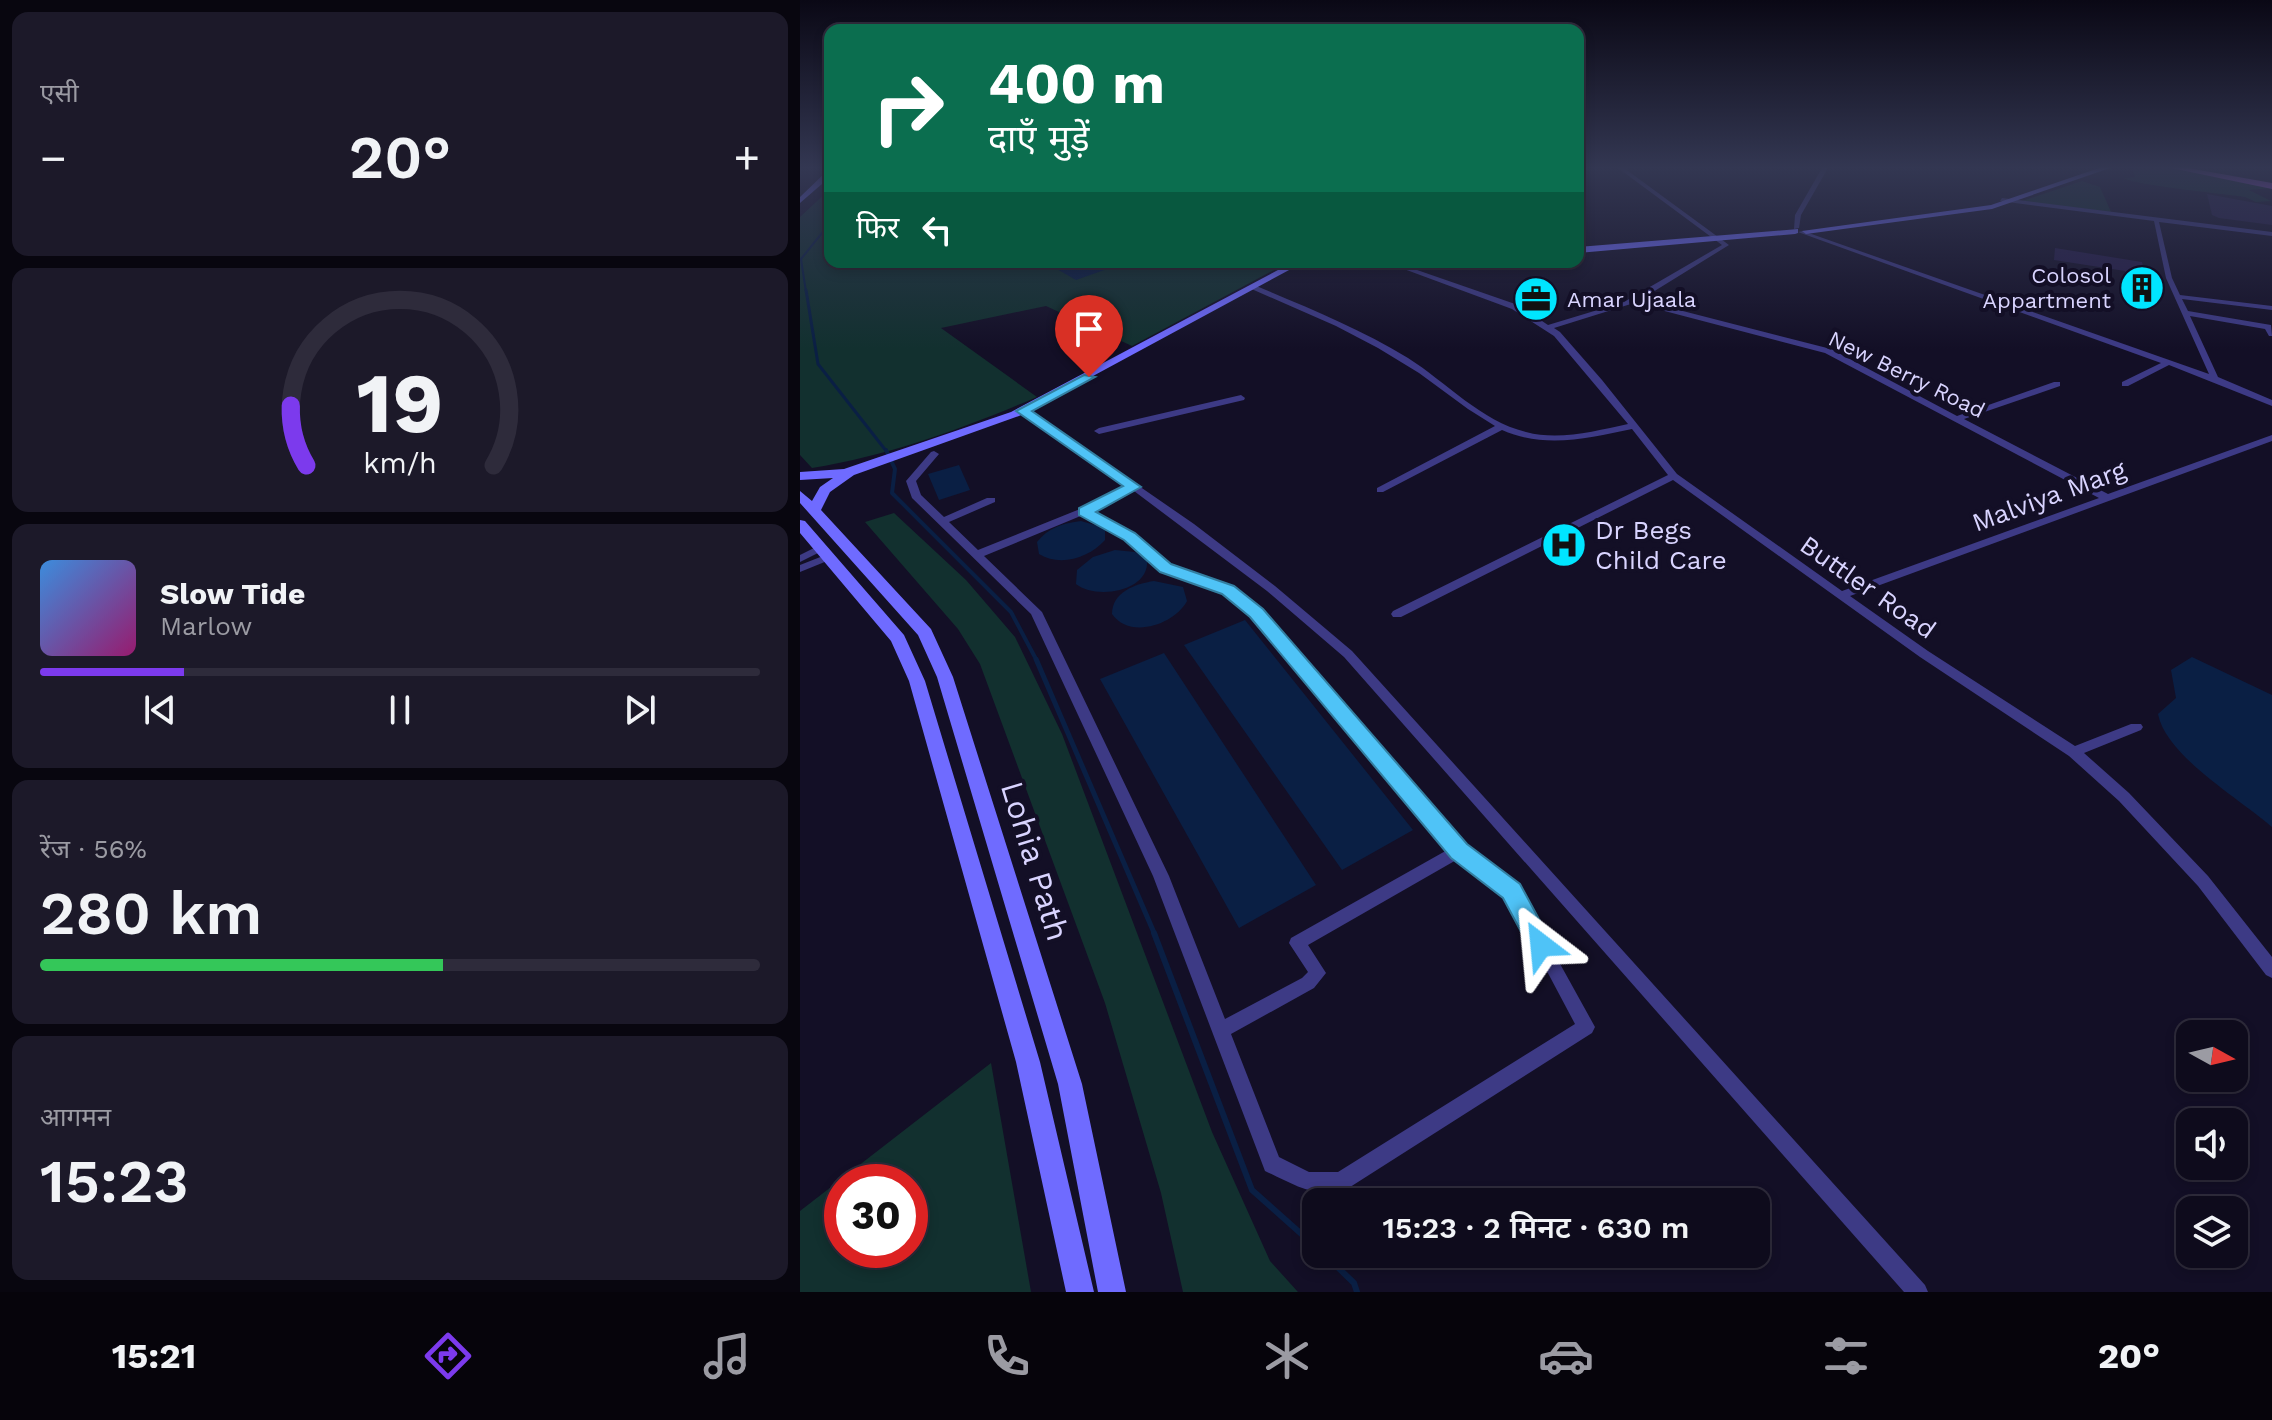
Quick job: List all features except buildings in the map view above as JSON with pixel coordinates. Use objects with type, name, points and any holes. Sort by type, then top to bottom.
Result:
[{"type":"street","points":[[1547,328],[1633,300],[1726,245],[1705,228]]},
{"type":"street","points":[[1584,250],[1818,228]]},
{"type":"street","points":[[2157,228],[2169,278],[2181,297],[2215,379]]},
{"type":"street","points":[[2217,228],[2272,234]]},
{"type":"street","points":[[1801,230],[2215,379],[2272,403]]},
{"type":"street","points":[[800,476],[827,477],[853,471],[1023,411],[1288,268]]},
{"type":"street","name":"Buttler Road","points":[[1422,268],[1515,307],[1547,328],[1599,382],[1674,476],[1924,654],[2074,752],[2124,797],[2203,881],[2272,970]]},
{"type":"street","points":[[1251,287],[1341,322],[1421,370],[1501,427],[1542,438],[1563,439],[1634,426]]},
{"type":"street","points":[[2181,297],[2272,308]]},
{"type":"street","name":"New Berry Road","points":[[1633,300],[1828,351],[2107,498]]},
{"type":"street","points":[[2186,313],[2268,327],[2272,334]]},
{"type":"street","points":[[2125,384],[2167,363]]},
{"type":"street","points":[[1959,418],[2057,384]]},
{"type":"street","points":[[1099,431],[1241,398]]},
{"type":"street","points":[[1023,411],[1286,598],[1348,654],[1918,1292]]},
{"type":"street","points":[[1380,490],[1501,427]]},
{"type":"street","name":"Malviya Marg","points":[[1841,595],[2272,438]]},
{"type":"street","points":[[934,454],[911,481],[916,496],[1036,612],[1161,876],[1272,1164],[1308,1182],[1340,1182],[1586,1027],[1512,891],[1459,851],[1256,613],[1228,590],[1165,568],[1130,537],[1084,511]]},
{"type":"street","points":[[853,471],[825,490],[805,510],[824,552],[898,639],[917,681],[1028,1062],[1080,1292]]},
{"type":"street","points":[[1397,614],[1674,476]]},
{"type":"street","points":[[976,555],[1134,487]]},
{"type":"street","points":[[942,522],[991,500]]},
{"type":"street","name":"Lohia Path","points":[[805,510],[925,633],[945,677],[1070,1084],[1112,1292]]},
{"type":"street","points":[[800,559],[824,552]]},
{"type":"street","points":[[800,569],[824,552]]},
{"type":"street","points":[[2074,752],[2136,727]]},
{"type":"street","points":[[1222,1030],[1308,983],[1318,973],[1297,943],[1459,851]]},
{"type":"green space","points":[[800,228],[824,228],[824,268],[1278,268],[1132,346],[1046,306],[941,328],[1037,397],[927,439],[870,456],[812,468],[800,455]]},
{"type":"green space","points":[[894,513],[966,580],[1015,637],[1062,734],[1212,1132],[1270,1261],[1298,1292],[1183,1292],[1161,1193],[1105,1003],[980,664],[958,629],[865,522]]},
{"type":"green space","points":[[991,1063],[1031,1292],[800,1292],[800,1211],[824,1192],[824,1268],[928,1268],[928,1164],[861,1164]]},
{"type":"water","points":[[1055,268],[1110,268],[1076,280]]},
{"type":"water","points":[[959,465],[970,490],[939,500],[928,474]]},
{"type":"water","points":[[1081,521],[1105,528],[1105,540],[1091,552],[1074,559],[1056,560],[1039,554],[1037,542],[1046,533]]},
{"type":"water","points":[[1115,550],[1135,552],[1147,560],[1146,571],[1140,580],[1131,586],[1108,592],[1096,592],[1076,584],[1077,570],[1093,557]]},
{"type":"water","points":[[1154,581],[1183,587],[1187,601],[1173,616],[1152,626],[1140,627],[1120,622],[1112,614],[1116,600],[1126,590]]},
{"type":"water","points":[[1245,620],[1413,830],[1342,870],[1184,645]]},
{"type":"water","points":[[1164,653],[1316,885],[1239,928],[1100,679]]},
{"type":"water","points":[[2192,657],[2272,695],[2272,827],[2189,761],[2164,730],[2158,714],[2176,698],[2171,670]]},
{"type":"waterway","points":[[806,292],[801,259],[824,230]]},
{"type":"waterway","points":[[806,290],[818,364],[887,452]]},
{"type":"waterway","points":[[887,452],[895,469],[892,493],[1011,612],[1036,660]]},
{"type":"waterway","points":[[1036,660],[1155,935]]},
{"type":"waterway","points":[[1154,933],[1252,1190],[1302,1235]]},
{"type":"waterway","points":[[1338,1268],[1354,1283],[1357,1292]]},
{"type":"place","name":"Colosol Appartment","points":[[2142,288]]},
{"type":"place","name":"Amar Ujaala","points":[[1536,299]]},
{"type":"place","name":"Dr Begs Child Care","points":[[1564,545]]},
{"type":"route","points":[[1089,377],[1023,411],[1134,487],[1084,511],[1130,537],[1165,568],[1228,590],[1256,613],[1459,851],[1512,891],[1541,945]]}]
